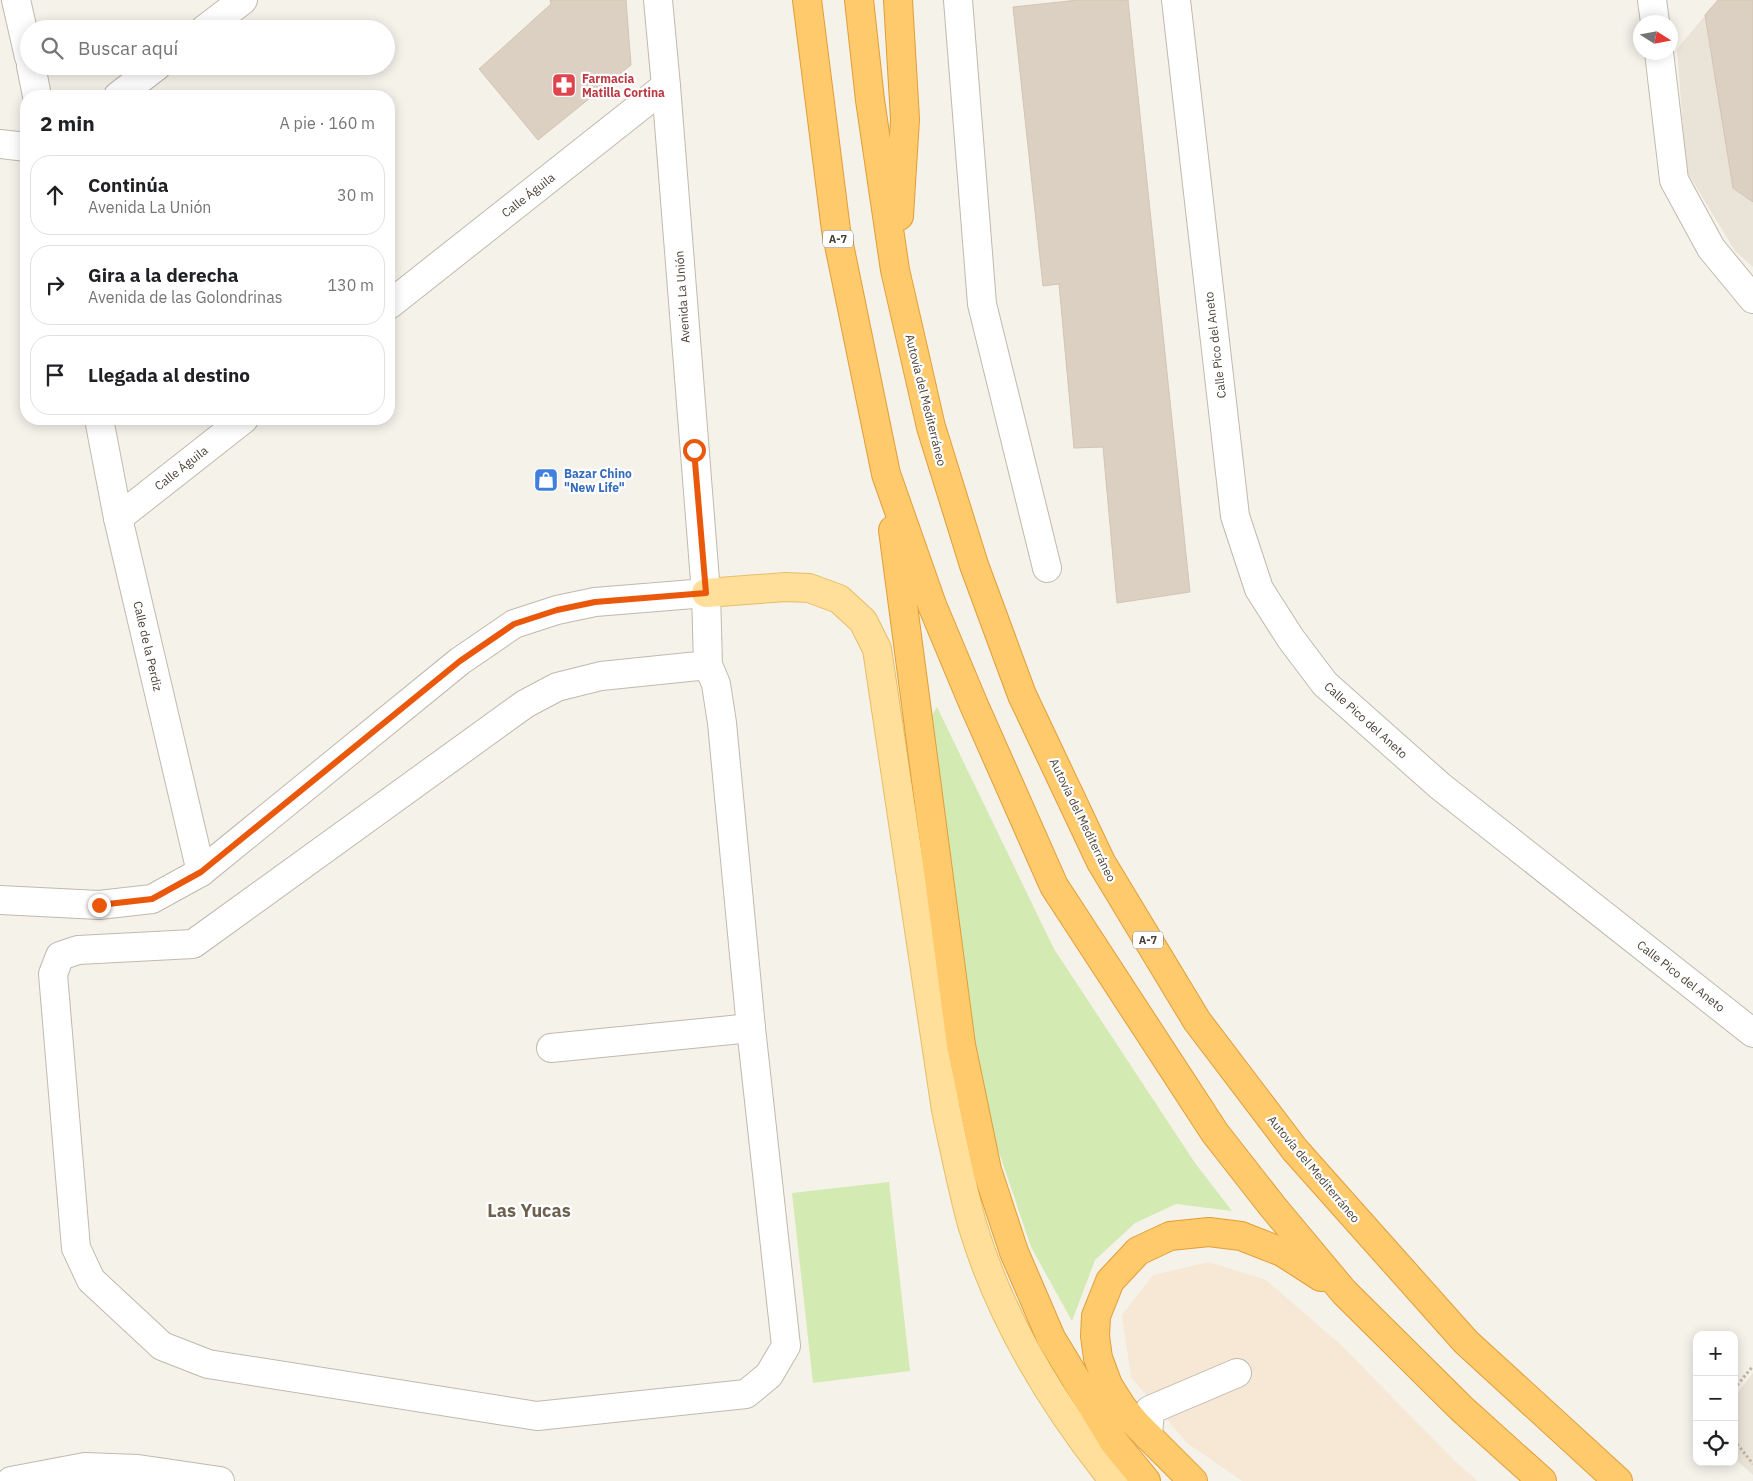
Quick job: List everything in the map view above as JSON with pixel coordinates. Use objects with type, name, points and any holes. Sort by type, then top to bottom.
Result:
[{"type":"highway","name":"A-7","points":[[807,0],[836,230],[886,474],[932,605],[969,694],[1054,886],[1215,1133],[1273,1207],[1344,1292],[1462,1409],[1542,1481]]},
{"type":"highway","name":"Autovía del Mediterráneo","points":[[859,0],[870,100],[895,270],[931,428],[974,565],[1022,695],[1101,862],[1197,1021],[1295,1150],[1466,1342],[1618,1481]]},
{"type":"highway","points":[[895,270],[905,119],[898,0]]},
{"type":"highway","points":[[886,474],[961,1045],[987,1170],[1014,1252],[1051,1338],[1114,1442],[1146,1481]]},
{"type":"highway","points":[[1193,1481],[1122,1407],[1108,1385],[1098,1358],[1095,1336],[1096,1316],[1110,1281],[1138,1251],[1170,1236],[1208,1232],[1241,1236],[1282,1252],[1344,1292]]},
{"type":"main road","points":[[706,593],[786,587],[808,588],[840,598],[863,621],[877,649],[946,1110],[973,1226],[994,1283],[1015,1329],[1048,1389],[1083,1442],[1114,1481]]},
{"type":"street","points":[[16,0],[21,20]]},
{"type":"street","points":[[216,20],[242,0]]},
{"type":"street","name":"Avenida La Unión","points":[[658,0],[706,593],[708,665],[716,684],[722,723],[751,1028],[786,1346],[770,1375],[746,1394],[537,1416],[208,1364],[162,1346],[92,1280],[76,1248],[53,974],[60,956],[78,950],[193,944],[525,704],[557,686],[602,676],[708,665]]},
{"type":"street","points":[[958,0],[982,304],[1048,568]]},
{"type":"street","name":"Calle Pico del Aneto","points":[[1176,0],[1235,516],[1259,589],[1291,639],[1325,684],[1440,786],[1753,1033]]},
{"type":"street","points":[[1652,0],[1654,15]]},
{"type":"street","points":[[1660,60],[1674,180],[1711,248],[1753,299]]},
{"type":"street","points":[[33,75],[36,90]]},
{"type":"street","points":[[126,90],[145,75]]},
{"type":"street","name":"Calle Águila","points":[[395,300],[666,86]]},
{"type":"street","points":[[0,144],[20,146]]},
{"type":"street","name":"Calle de la Perdiz","points":[[100,425],[118,518],[201,872]]},
{"type":"street","name":"Calle Águila","points":[[118,518],[236,425]]},
{"type":"street","points":[[0,900],[99,905],[152,899],[201,872],[460,661],[514,624],[557,610],[595,602],[706,593]]},
{"type":"street","points":[[551,1048],[751,1028]]},
{"type":"street","points":[[1148,1436],[1150,1410],[1237,1373]]},
{"type":"street","points":[[11,1481],[138,1469],[220,1481]]},
{"type":"path","points":[[1738,1384],[1753,1366]]},
{"type":"path","points":[[1738,1445],[1753,1464]]},
{"type":"shaded area","points":[[1718,0],[1753,0],[1753,267],[1735,251],[1686,170],[1678,48]]},
{"type":"shaded area","points":[[1209,1262],[1266,1280],[1340,1344],[1477,1481],[1242,1481],[1187,1443],[1131,1377],[1122,1315],[1153,1275]]},
{"type":"shaded area","points":[[1753,1373],[1753,1475],[1738,1462],[1738,1392]]},
{"type":"green space","points":[[937,707],[1054,949],[1195,1163],[1232,1211],[1176,1204],[1135,1223],[1095,1260],[1072,1321],[1031,1247],[985,1111],[953,901],[930,718]]},
{"type":"green space","points":[[889,1182],[910,1371],[813,1383],[792,1193]]},
{"type":"building","points":[[550,0],[626,0],[631,65],[538,140],[479,69],[551,4]]},
{"type":"building","points":[[1078,0],[1128,0],[1190,592],[1117,603],[1103,447],[1074,448],[1059,284],[1043,286],[1013,7]]},
{"type":"building","points":[[1718,0],[1753,0],[1753,202],[1733,188],[1705,15]]},
{"type":"place","name":"Farmacia Matilla Cortina","points":[[564,85]]},
{"type":"place","name":"Bazar Chino \"New Life\"","points":[[546,480]]},
{"type":"district","name":"Las Yucas","points":[[529,1210]]},
{"type":"route","points":[[99,905],[152,899],[201,872],[460,661],[514,624],[557,610],[595,602],[706,593],[694,450]]}]
